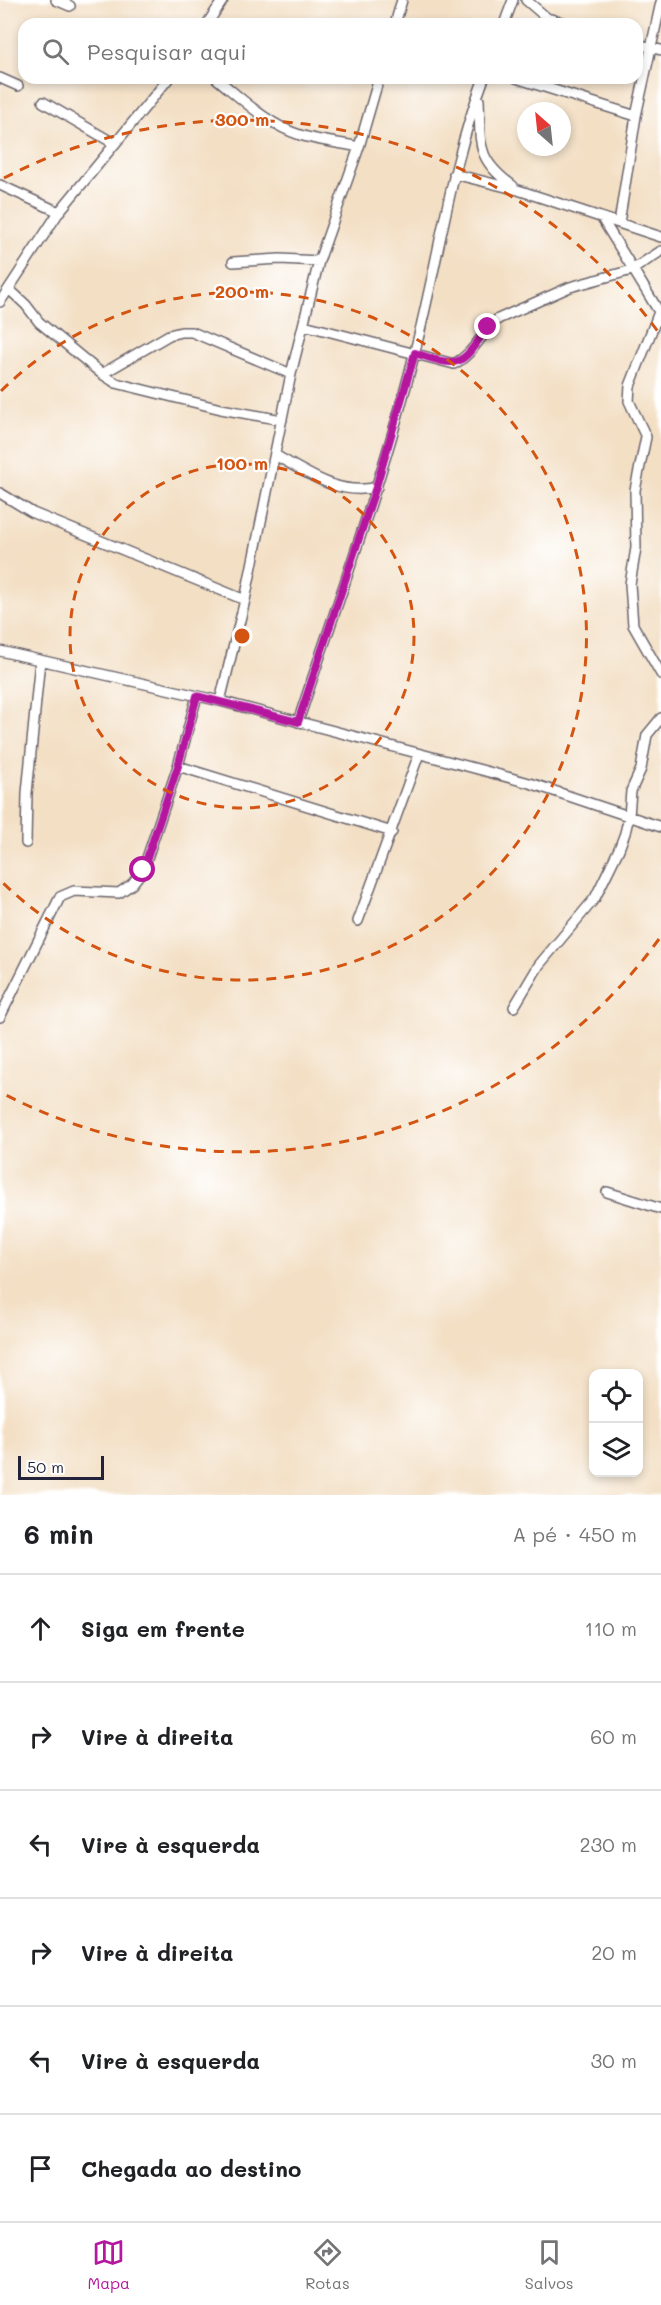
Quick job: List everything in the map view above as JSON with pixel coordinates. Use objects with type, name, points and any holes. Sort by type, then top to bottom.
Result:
[{"type":"street","points":[[56,0],[70,6]]},
{"type":"street","points":[[211,18],[223,0]]},
{"type":"street","points":[[397,18],[402,0]]},
{"type":"street","points":[[506,18],[513,0]]},
{"type":"street","points":[[526,0],[547,18]]},
{"type":"street","points":[[643,82],[661,2]]},
{"type":"street","points":[[643,46],[661,50]]},
{"type":"street","points":[[0,78],[18,86]]},
{"type":"street","points":[[0,302],[59,212],[164,84]]},
{"type":"street","points":[[224,84],[282,128],[300,135],[359,147]]},
{"type":"street","points":[[220,701],[245,600],[291,374],[319,261],[359,147],[377,84]]},
{"type":"street","points":[[298,722],[376,487],[415,353],[454,174],[481,84]]},
{"type":"street","points":[[535,84],[636,116]]},
{"type":"street","points":[[619,223],[643,84]]},
{"type":"street","points":[[478,91],[479,141],[484,157],[498,176],[518,190]]},
{"type":"street","points":[[43,102],[115,144]]},
{"type":"street","points":[[454,174],[518,190],[661,237]]},
{"type":"street","points":[[0,185],[59,212]]},
{"type":"street","points":[[601,217],[660,314],[630,386],[629,401],[646,437],[635,490],[636,548],[630,584],[633,625],[661,674]]},
{"type":"street","points":[[304,325],[454,364],[466,358],[488,327],[498,319],[570,287],[632,270],[661,250]]},
{"type":"street","points":[[233,262],[280,259],[319,261]]},
{"type":"street","points":[[10,290],[39,322],[102,374],[116,382],[165,396],[282,420]]},
{"type":"street","points":[[102,374],[169,335],[181,332],[192,332],[291,374]]},
{"type":"street","points":[[275,455],[323,482],[343,488],[364,490],[376,487]]},
{"type":"street","points":[[0,493],[33,513],[245,600]]},
{"type":"street","points":[[0,651],[220,701],[533,784],[661,826]]},
{"type":"street","points":[[26,843],[27,793],[40,660]]},
{"type":"street","points":[[0,1017],[60,897],[74,891],[119,892],[132,884],[143,870],[178,766],[197,696]]},
{"type":"street","points":[[514,1007],[539,965],[595,898],[620,849],[629,816],[631,791],[641,770],[647,735],[661,718]]},
{"type":"street","points":[[358,921],[419,754]]},
{"type":"street","points":[[178,766],[392,832]]},
{"type":"street","points":[[607,1192],[661,1209]]},
{"type":"route","points":[[143,870],[152,850],[197,696],[298,722],[376,487],[415,353],[454,364],[466,358],[488,327]]}]
